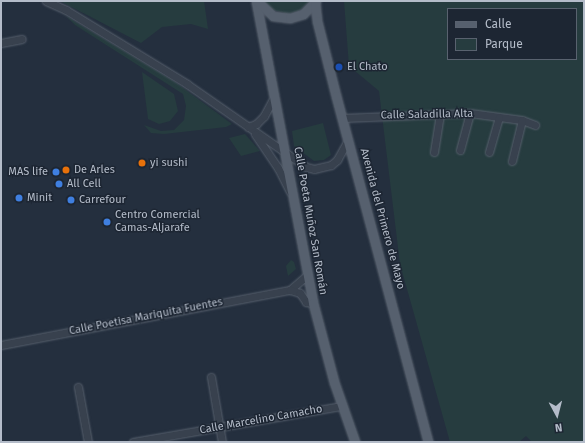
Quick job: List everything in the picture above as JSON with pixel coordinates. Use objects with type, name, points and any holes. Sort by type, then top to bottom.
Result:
[{"type":"main road","points":[[257,1],[268,13],[284,18],[303,14],[316,2]]},
{"type":"main road","name":"Calle Poeta Muñoz San Román","points":[[257,1],[313,303],[342,406],[355,442]]},
{"type":"main road","name":"Avenida del Primero de Mayo","points":[[316,2],[317,21],[428,442]]},
{"type":"street","points":[[46,1],[66,10],[154,63],[306,167],[322,168],[337,160],[348,140]]},
{"type":"street","points":[[1,43],[22,39]]},
{"type":"street","points":[[250,129],[264,116],[274,95]]},
{"type":"street","points":[[434,152],[440,113]]},
{"type":"street","name":"Calle Saladilla Alta","points":[[342,118],[440,113],[470,114],[522,120],[535,125]]},
{"type":"street","points":[[460,150],[470,114]]},
{"type":"street","points":[[489,152],[499,117]]},
{"type":"street","points":[[512,161],[522,120]]},
{"type":"street","points":[[250,129],[278,168],[294,200]]},
{"type":"street","points":[[290,290],[307,274]]},
{"type":"street","points":[[290,290],[300,293],[306,302],[313,303]]},
{"type":"street","name":"Calle Poetisa Mariquita Fuentes","points":[[1,345],[290,290]]},
{"type":"street","points":[[211,377],[222,442]]},
{"type":"street","points":[[78,387],[88,442]]},
{"type":"street","name":"Calle Marcelino Camacho","points":[[133,442],[342,406]]},
{"type":"green space","points":[[60,1],[204,1],[208,29],[191,24],[162,27],[141,43]]},
{"type":"green space","points":[[262,1],[310,1],[299,11],[289,14],[272,10]]},
{"type":"green space","points":[[344,1],[584,1],[584,442],[532,442],[526,436],[519,442],[450,442],[400,264],[379,91],[349,66]]},
{"type":"green space","points":[[66,16],[175,82],[232,124],[226,127],[164,134],[151,133],[144,125],[161,131],[174,130],[184,120],[186,106],[183,94],[75,25]]},
{"type":"green space","points":[[142,72],[174,94],[178,111],[170,121],[159,124],[148,119]]},
{"type":"green space","points":[[323,123],[331,155],[324,160],[314,161],[294,146],[292,131]]},
{"type":"green space","points":[[245,134],[260,151],[241,156],[229,138]]},
{"type":"green space","points":[[291,260],[294,262],[296,269],[288,276],[286,266]]},
{"type":"place","name":"El Chato","points":[[339,67]]},
{"type":"place","name":"yi sushi","points":[[142,163]]},
{"type":"place","name":"De Arles","points":[[66,170]]},
{"type":"place","name":"MAS life","points":[[56,172]]},
{"type":"place","name":"All Cell","points":[[59,184]]},
{"type":"place","name":"Minit","points":[[19,198]]},
{"type":"place","name":"Carrefour","points":[[71,200]]},
{"type":"place","name":"Centro Comercial Camas-Aljarafe","points":[[107,222]]}]
